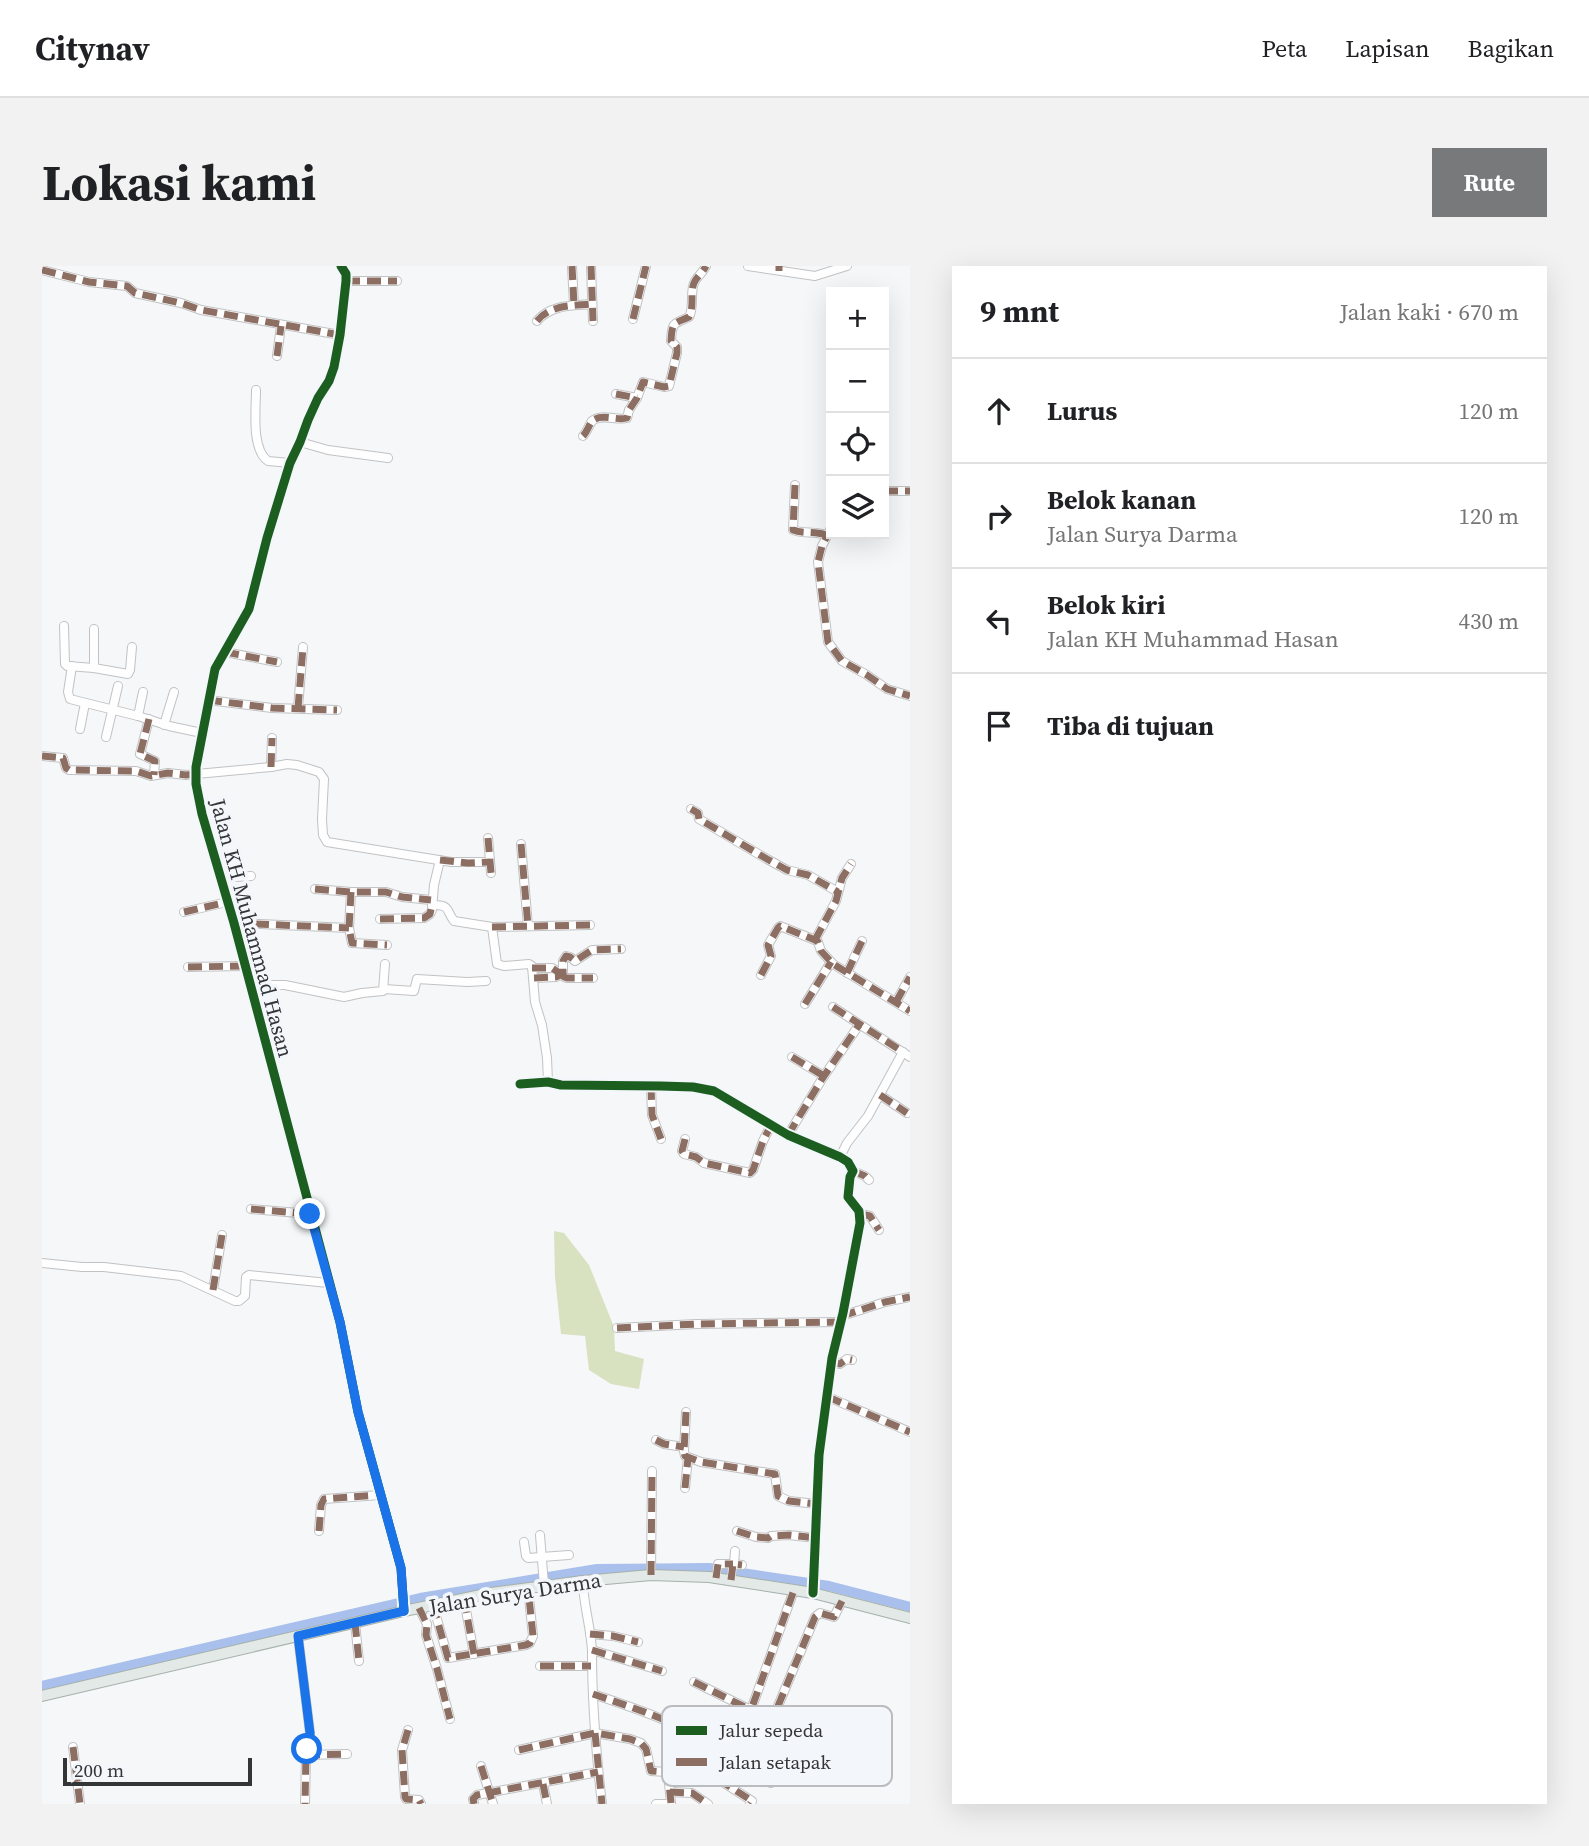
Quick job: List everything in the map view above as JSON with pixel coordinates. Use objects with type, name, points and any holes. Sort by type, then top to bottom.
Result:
[{"type":"main road","name":"Jalan Surya Darma","points":[[42,1696],[355,1623],[404,1609],[528,1588],[544,1582],[651,1574],[717,1573],[734,1569],[794,1590],[813,1590],[842,1601],[910,1618]]},
{"type":"street","name":"Jalan KH Muhammad Hasan","points":[[341,266],[346,274],[346,281],[334,367],[290,463],[249,609],[215,669],[196,774],[202,814],[234,923],[340,1322],[358,1412],[401,1568],[404,1609]]},
{"type":"street","points":[[572,266],[575,305]]},
{"type":"street","points":[[591,266],[593,321]]},
{"type":"street","points":[[633,319],[646,266]]},
{"type":"street","points":[[583,436],[598,418],[626,419],[643,382],[669,386],[677,353],[677,348],[671,341],[673,327],[692,312],[694,282],[706,266]]},
{"type":"street","points":[[748,266],[779,268],[815,276],[847,266]]},
{"type":"street","points":[[42,270],[89,282],[130,287],[135,293],[201,310],[340,335]]},
{"type":"street","points":[[346,281],[397,281]]},
{"type":"street","points":[[537,321],[542,315],[558,307],[593,304]]},
{"type":"street","points":[[277,356],[281,326]]},
{"type":"street","points":[[256,390],[256,435],[259,450],[268,461],[290,463]]},
{"type":"street","points":[[616,394],[637,398]]},
{"type":"street","points":[[300,442],[328,450],[388,458]]},
{"type":"street","points":[[795,485],[793,530],[826,532]]},
{"type":"street","points":[[889,491],[910,491]]},
{"type":"street","points":[[826,538],[818,562],[828,642],[842,661],[887,689],[910,696]]},
{"type":"street","points":[[64,626],[65,664],[128,674],[132,647]]},
{"type":"street","points":[[94,629],[94,668]]},
{"type":"street","points":[[298,708],[303,647]]},
{"type":"street","points":[[225,652],[277,662]]},
{"type":"street","points":[[72,666],[69,697],[74,701],[202,733]]},
{"type":"street","points":[[106,737],[118,686]]},
{"type":"street","points":[[138,716],[143,692]]},
{"type":"street","points":[[164,725],[174,692]]},
{"type":"street","points":[[208,700],[272,708],[337,710]]},
{"type":"street","points":[[80,729],[85,703]]},
{"type":"street","points":[[149,719],[140,754],[155,761],[154,775]]},
{"type":"street","points":[[271,767],[272,738]]},
{"type":"street","points":[[42,757],[63,758],[66,768],[69,769],[136,771],[154,775],[186,775],[290,764],[316,771],[324,779],[323,835],[327,842],[451,862],[489,862]]},
{"type":"street","points":[[691,809],[698,813],[699,819],[758,854],[787,870],[808,875],[838,892]]},
{"type":"street","points":[[488,838],[491,873]]},
{"type":"street","points":[[521,844],[528,926]]},
{"type":"street","points":[[380,919],[424,918],[430,914],[440,860]]},
{"type":"street","points":[[815,940],[836,901],[842,878],[851,864]]},
{"type":"street","points":[[220,878],[251,876]]},
{"type":"street","points":[[315,889],[386,892],[445,906],[454,921],[492,927],[590,925]]},
{"type":"street","points":[[351,892],[349,928],[352,943],[387,945]]},
{"type":"street","points":[[184,912],[227,902]]},
{"type":"street","points":[[234,923],[349,928]]},
{"type":"street","points":[[761,975],[771,956],[768,945],[779,926],[815,940],[831,962],[910,1011]]},
{"type":"street","points":[[492,927],[497,964],[529,964],[532,968],[535,1002],[547,1058],[548,1082]]},
{"type":"street","points":[[847,973],[862,941]]},
{"type":"street","points":[[562,974],[563,959],[566,956],[575,961],[592,950],[621,949]]},
{"type":"street","points":[[805,1004],[831,962]]},
{"type":"street","points":[[384,989],[385,964]]},
{"type":"street","points":[[188,967],[244,966]]},
{"type":"street","points":[[532,968],[552,968],[567,978],[593,978]]},
{"type":"street","points":[[534,978],[556,977],[562,974]]},
{"type":"street","points":[[896,1002],[910,977]]},
{"type":"street","points":[[250,985],[285,985],[344,997],[384,989],[414,991],[417,979],[486,981]]},
{"type":"street","points":[[832,1007],[906,1054],[840,1157]]},
{"type":"street","points":[[788,1135],[859,1025]]},
{"type":"street","points":[[792,1057],[824,1076]]},
{"type":"street","points":[[520,1084],[548,1082],[561,1085],[693,1087],[713,1091],[788,1135],[840,1157],[848,1162],[853,1171],[869,1180]]},
{"type":"street","points":[[651,1086],[652,1115],[661,1139]]},
{"type":"street","points":[[880,1095],[907,1114]]},
{"type":"street","points":[[685,1139],[682,1149],[684,1154],[696,1157],[704,1163],[750,1172],[771,1125]]},
{"type":"street","points":[[853,1171],[847,1195],[861,1214],[870,1216],[879,1230]]},
{"type":"street","points":[[251,1209],[310,1214]]},
{"type":"street","points":[[813,1590],[819,1455],[831,1362],[861,1214]]},
{"type":"street","points":[[213,1290],[222,1235]]},
{"type":"street","points":[[42,1263],[181,1276],[235,1301],[245,1296],[246,1277],[249,1275],[328,1283]]},
{"type":"street","points":[[617,1328],[841,1319],[884,1302],[910,1297]]},
{"type":"street","points":[[831,1362],[840,1364],[847,1359],[852,1360]]},
{"type":"street","points":[[828,1397],[910,1432]]},
{"type":"street","points":[[686,1412],[685,1456],[701,1462],[775,1474],[778,1496],[789,1501],[817,1504]]},
{"type":"street","points":[[656,1440],[684,1447]]},
{"type":"street","points":[[685,1488],[688,1458]]},
{"type":"street","points":[[651,1574],[652,1471]]},
{"type":"street","points":[[319,1531],[324,1499],[380,1495]]},
{"type":"street","points":[[737,1531],[763,1538],[789,1535],[816,1538]]},
{"type":"street","points":[[540,1535],[544,1582]]},
{"type":"street","points":[[524,1542],[527,1558],[542,1561],[569,1555]]},
{"type":"street","points":[[717,1573],[720,1564],[734,1569],[735,1551]]},
{"type":"street","points":[[583,1581],[592,1650],[595,1733],[602,1804]]},
{"type":"street","points":[[433,1605],[446,1656],[451,1658],[526,1645],[533,1636],[528,1588]]},
{"type":"street","points":[[752,1706],[794,1590]]},
{"type":"street","points":[[464,1599],[474,1654]]},
{"type":"street","points":[[778,1706],[815,1617],[820,1613],[834,1617],[842,1601]]},
{"type":"street","points":[[419,1608],[427,1624],[426,1635],[450,1720]]},
{"type":"street","points":[[355,1623],[359,1661]]},
{"type":"street","points":[[590,1634],[638,1642]]},
{"type":"street","points":[[298,1636],[310,1733],[306,1755],[305,1804]]},
{"type":"street","points":[[592,1650],[662,1671]]},
{"type":"street","points":[[540,1666],[591,1666]]},
{"type":"street","points":[[694,1682],[743,1706]]},
{"type":"street","points":[[593,1694],[662,1718]]},
{"type":"street","points":[[408,1730],[402,1750],[405,1797],[419,1800],[421,1804]]},
{"type":"street","points":[[519,1750],[595,1733],[630,1739],[644,1746],[650,1769],[662,1772]]},
{"type":"street","points":[[70,1804],[80,1802],[74,1747]]},
{"type":"street","points":[[306,1755],[347,1754]]},
{"type":"street","points":[[481,1766],[493,1804]]},
{"type":"street","points":[[474,1804],[475,1796],[598,1772]]},
{"type":"street","points":[[543,1784],[547,1804]]},
{"type":"street","points":[[656,1804],[671,1803],[669,1786]]},
{"type":"street","points":[[728,1786],[753,1803]]},
{"type":"street","points":[[670,1792],[692,1793],[708,1804]]},
{"type":"green space","points":[[554,1231],[564,1233],[589,1265],[614,1327],[615,1351],[644,1359],[639,1389],[611,1384],[589,1370],[585,1336],[561,1334],[555,1277]]},
{"type":"waterway","points":[[42,1686],[420,1598],[597,1569],[709,1568],[829,1586],[910,1607]]},
{"type":"marked path","points":[[572,266],[574,305]]},
{"type":"marked path","points":[[591,266],[593,321]]},
{"type":"marked path","points":[[633,319],[646,266]]},
{"type":"marked path","points":[[583,436],[596,419],[627,418],[643,382],[669,386],[677,353],[677,347],[671,341],[673,326],[689,317],[693,285],[706,266]]},
{"type":"marked path","points":[[779,266],[779,271]]},
{"type":"marked path","points":[[42,270],[89,282],[127,286],[135,293],[201,310],[340,335]]},
{"type":"marked path","points":[[346,281],[397,281]]},
{"type":"marked path","points":[[537,321],[549,311],[592,304]]},
{"type":"marked path","points":[[277,356],[281,326]]},
{"type":"marked path","points":[[616,394],[637,398]]},
{"type":"marked path","points":[[795,485],[793,530],[826,535]]},
{"type":"marked path","points":[[889,491],[910,491]]},
{"type":"marked path","points":[[826,538],[818,562],[828,642],[842,661],[887,689],[910,696]]},
{"type":"marked path","points":[[298,708],[303,647]]},
{"type":"marked path","points":[[225,652],[277,662]]},
{"type":"marked path","points":[[208,700],[272,708],[337,710]]},
{"type":"marked path","points":[[149,719],[140,754],[155,761],[154,775]]},
{"type":"marked path","points":[[271,767],[272,738]]},
{"type":"marked path","points":[[42,756],[63,758],[69,770],[136,771],[151,776],[168,773],[196,774]]},
{"type":"marked path","points":[[691,809],[698,813],[699,819],[767,859],[787,870],[808,875],[838,892]]},
{"type":"marked path","points":[[488,838],[491,873]]},
{"type":"marked path","points":[[521,844],[528,926]]},
{"type":"marked path","points":[[440,860],[490,862]]},
{"type":"marked path","points":[[815,940],[836,901],[842,878],[851,864]]},
{"type":"marked path","points":[[315,889],[386,892],[402,897],[431,900]]},
{"type":"marked path","points":[[351,892],[349,928],[352,943],[387,945]]},
{"type":"marked path","points":[[184,912],[227,902]]},
{"type":"marked path","points":[[380,919],[424,918],[430,914],[432,905]]},
{"type":"marked path","points":[[234,923],[349,928]]},
{"type":"marked path","points":[[492,927],[590,925]]},
{"type":"marked path","points":[[761,975],[771,956],[768,945],[780,926],[815,940],[833,964],[910,1011]]},
{"type":"marked path","points":[[847,973],[862,941]]},
{"type":"marked path","points":[[534,978],[563,974],[563,961],[566,956],[575,961],[592,950],[621,949]]},
{"type":"marked path","points":[[805,1004],[831,962]]},
{"type":"marked path","points":[[188,967],[244,966]]},
{"type":"marked path","points":[[532,968],[552,968],[561,974]]},
{"type":"marked path","points":[[563,974],[567,978],[593,978]]},
{"type":"marked path","points":[[896,1002],[910,977]]},
{"type":"marked path","points":[[833,1007],[903,1052]]},
{"type":"marked path","points":[[788,1135],[859,1025]]},
{"type":"marked path","points":[[792,1057],[824,1076]]},
{"type":"marked path","points":[[651,1086],[652,1115],[661,1139]]},
{"type":"marked path","points":[[880,1095],[907,1113]]},
{"type":"marked path","points":[[685,1139],[682,1151],[684,1154],[696,1157],[704,1163],[750,1173],[771,1125]]},
{"type":"marked path","points":[[853,1171],[869,1180]]},
{"type":"marked path","points":[[251,1209],[310,1214]]},
{"type":"marked path","points":[[861,1214],[870,1216],[879,1230]]},
{"type":"marked path","points":[[213,1290],[222,1235]]},
{"type":"marked path","points":[[842,1316],[910,1297]]},
{"type":"marked path","points":[[617,1328],[840,1322]]},
{"type":"marked path","points":[[831,1362],[840,1364],[847,1359],[852,1360]]},
{"type":"marked path","points":[[828,1397],[910,1432]]},
{"type":"marked path","points":[[686,1412],[685,1456],[701,1462],[775,1474],[778,1496],[789,1501],[817,1504]]},
{"type":"marked path","points":[[656,1440],[684,1447]]},
{"type":"marked path","points":[[685,1488],[688,1458]]},
{"type":"marked path","points":[[651,1575],[652,1471]]},
{"type":"marked path","points":[[319,1531],[324,1499],[380,1495]]},
{"type":"marked path","points":[[737,1531],[756,1537],[789,1535],[816,1538]]},
{"type":"marked path","points":[[716,1578],[718,1564],[733,1564]]},
{"type":"marked path","points":[[731,1580],[733,1564],[742,1565]]},
{"type":"marked path","points":[[433,1605],[448,1658],[526,1645],[533,1636],[528,1588]]},
{"type":"marked path","points":[[753,1706],[794,1590]]},
{"type":"marked path","points":[[464,1599],[474,1654]]},
{"type":"marked path","points":[[778,1706],[815,1617],[820,1613],[834,1617],[842,1601]]},
{"type":"marked path","points":[[419,1608],[427,1624],[426,1635],[450,1719]]},
{"type":"marked path","points":[[355,1623],[359,1661]]},
{"type":"marked path","points":[[590,1634],[638,1642]]},
{"type":"marked path","points":[[298,1636],[310,1733],[306,1755],[305,1804]]},
{"type":"marked path","points":[[592,1650],[662,1671]]},
{"type":"marked path","points":[[540,1666],[591,1666]]},
{"type":"marked path","points":[[694,1682],[743,1706]]},
{"type":"marked path","points":[[593,1694],[662,1719]]},
{"type":"marked path","points":[[408,1730],[402,1750],[405,1797],[419,1800],[421,1804]]},
{"type":"marked path","points":[[595,1733],[602,1804]]},
{"type":"marked path","points":[[519,1750],[595,1733],[641,1743],[646,1749],[651,1771],[662,1772]]},
{"type":"marked path","points":[[73,1747],[80,1804]]},
{"type":"marked path","points":[[306,1755],[347,1754]]},
{"type":"marked path","points":[[481,1766],[493,1804]]},
{"type":"marked path","points":[[474,1804],[473,1799],[477,1795],[598,1772]]},
{"type":"marked path","points":[[543,1784],[547,1804]]},
{"type":"marked path","points":[[669,1786],[671,1803]]},
{"type":"marked path","points":[[729,1786],[752,1801],[750,1804]]},
{"type":"marked path","points":[[670,1792],[692,1793],[708,1804]]},
{"type":"cycle path","points":[[341,266],[346,274],[346,281],[334,367],[290,463],[249,609],[215,669],[196,767],[196,784],[340,1322],[358,1412],[401,1568],[404,1611]]},
{"type":"cycle path","points":[[520,1084],[548,1082],[561,1085],[693,1087],[714,1091],[788,1135],[848,1162],[853,1171],[848,1197],[859,1211],[860,1223],[832,1358],[819,1455],[813,1593]]},
{"type":"route","points":[[307,1749],[310,1733],[298,1636],[404,1611],[401,1568],[358,1412],[340,1322],[310,1214]]}]
